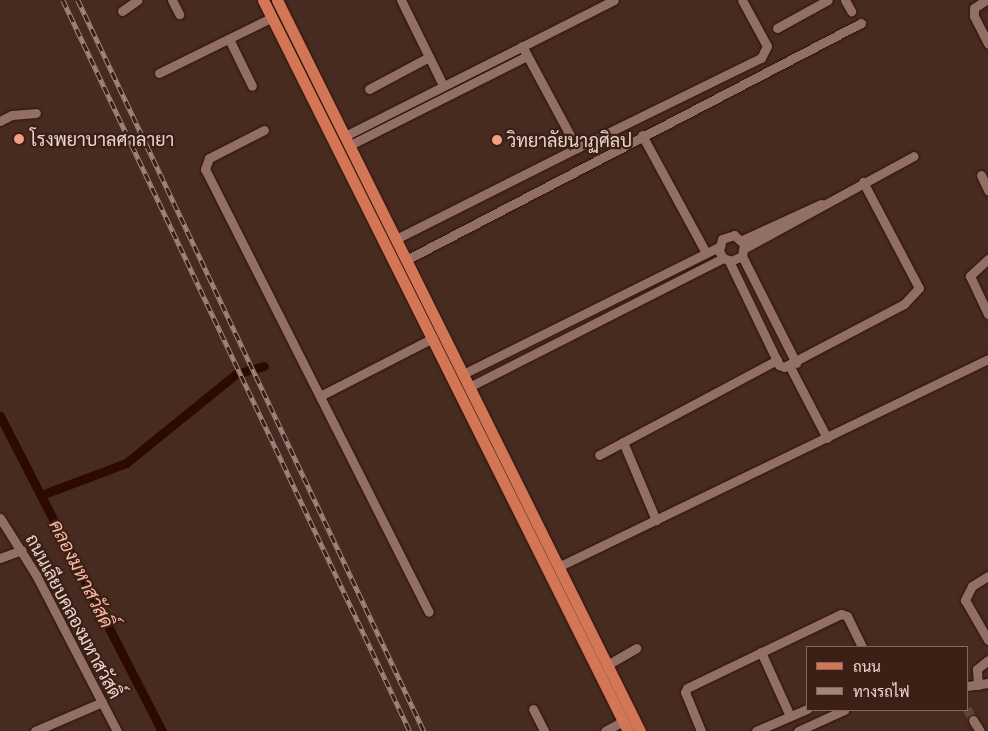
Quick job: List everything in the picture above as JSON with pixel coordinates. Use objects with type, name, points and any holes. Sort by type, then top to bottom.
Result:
[{"type":"main road","points":[[263,0],[271,18],[343,138],[396,239],[458,376],[560,566],[640,731]]},
{"type":"main road","points":[[278,0],[343,138],[433,338],[458,376]]},
{"type":"main road","points":[[465,389],[626,726]]},
{"type":"street","points":[[122,11],[138,0]]},
{"type":"street","points":[[172,0],[180,14]]},
{"type":"street","points":[[401,0],[443,86]]},
{"type":"street","points":[[343,138],[614,0]]},
{"type":"street","points":[[396,239],[761,58],[767,46],[742,0]]},
{"type":"street","points":[[777,28],[828,0]]},
{"type":"street","points":[[845,0],[851,11]]},
{"type":"street","points":[[986,0],[974,8],[974,16],[988,44]]},
{"type":"street","points":[[159,73],[271,18]]},
{"type":"street","points":[[406,260],[861,23]]},
{"type":"street","points":[[228,39],[252,86]]},
{"type":"street","points":[[522,46],[577,148]]},
{"type":"street","points":[[343,138],[527,56]]},
{"type":"street","points":[[369,89],[429,58]]},
{"type":"street","points":[[0,121],[12,115],[36,113]]},
{"type":"street","points":[[264,130],[209,158],[204,165],[429,612]]},
{"type":"street","points":[[642,136],[706,253]]},
{"type":"street","points":[[465,389],[726,259],[806,207],[825,203],[914,156]]},
{"type":"street","points":[[981,176],[988,190]]},
{"type":"street","points":[[599,455],[778,362],[793,365],[918,294],[919,288],[863,182]]},
{"type":"street","points":[[458,376],[706,253],[719,246],[726,236],[743,248],[793,365],[827,438]]},
{"type":"street","points":[[719,246],[778,362]]},
{"type":"street","points":[[988,259],[970,276],[988,314]]},
{"type":"street","points":[[320,396],[433,338]]},
{"type":"street","points":[[560,566],[988,359]]},
{"type":"street","points":[[623,442],[656,520]]},
{"type":"street","name":"ถนนเลียบคลองมหาสวัสดิ์","points":[[0,518],[22,550],[116,731]]},
{"type":"street","points":[[0,558],[22,550]]},
{"type":"street","points":[[988,576],[972,586],[965,600],[988,640]]},
{"type":"street","points":[[701,731],[685,692],[687,688],[841,614],[847,616],[862,646]]},
{"type":"street","points":[[608,665],[636,648]]},
{"type":"street","points":[[761,652],[790,716]]},
{"type":"street","points":[[978,685],[977,669],[988,660]]},
{"type":"street","points":[[968,686],[988,683]]},
{"type":"street","points":[[35,731],[102,702]]},
{"type":"street","points":[[533,709],[544,731]]},
{"type":"street","points":[[756,731],[806,709]]},
{"type":"street","points":[[798,731],[842,711]]},
{"type":"street","points":[[974,720],[980,731]]},
{"type":"street","points":[[604,731],[626,726]]},
{"type":"waterway","points":[[41,495],[126,463],[236,374],[264,366]]},
{"type":"waterway","name":"คลองมหาสวัสดิ์","points":[[0,416],[162,731]]},
{"type":"tunnel","points":[[968,710],[973,720]]},
{"type":"railway","points":[[63,0],[410,731]]},
{"type":"railway","points":[[78,0],[424,731]]},
{"type":"place","name":"โรงพยาบาลศาลายา","points":[[19,139]]},
{"type":"place","name":"วิทยาลัยนาฏศิลป","points":[[497,140]]}]
